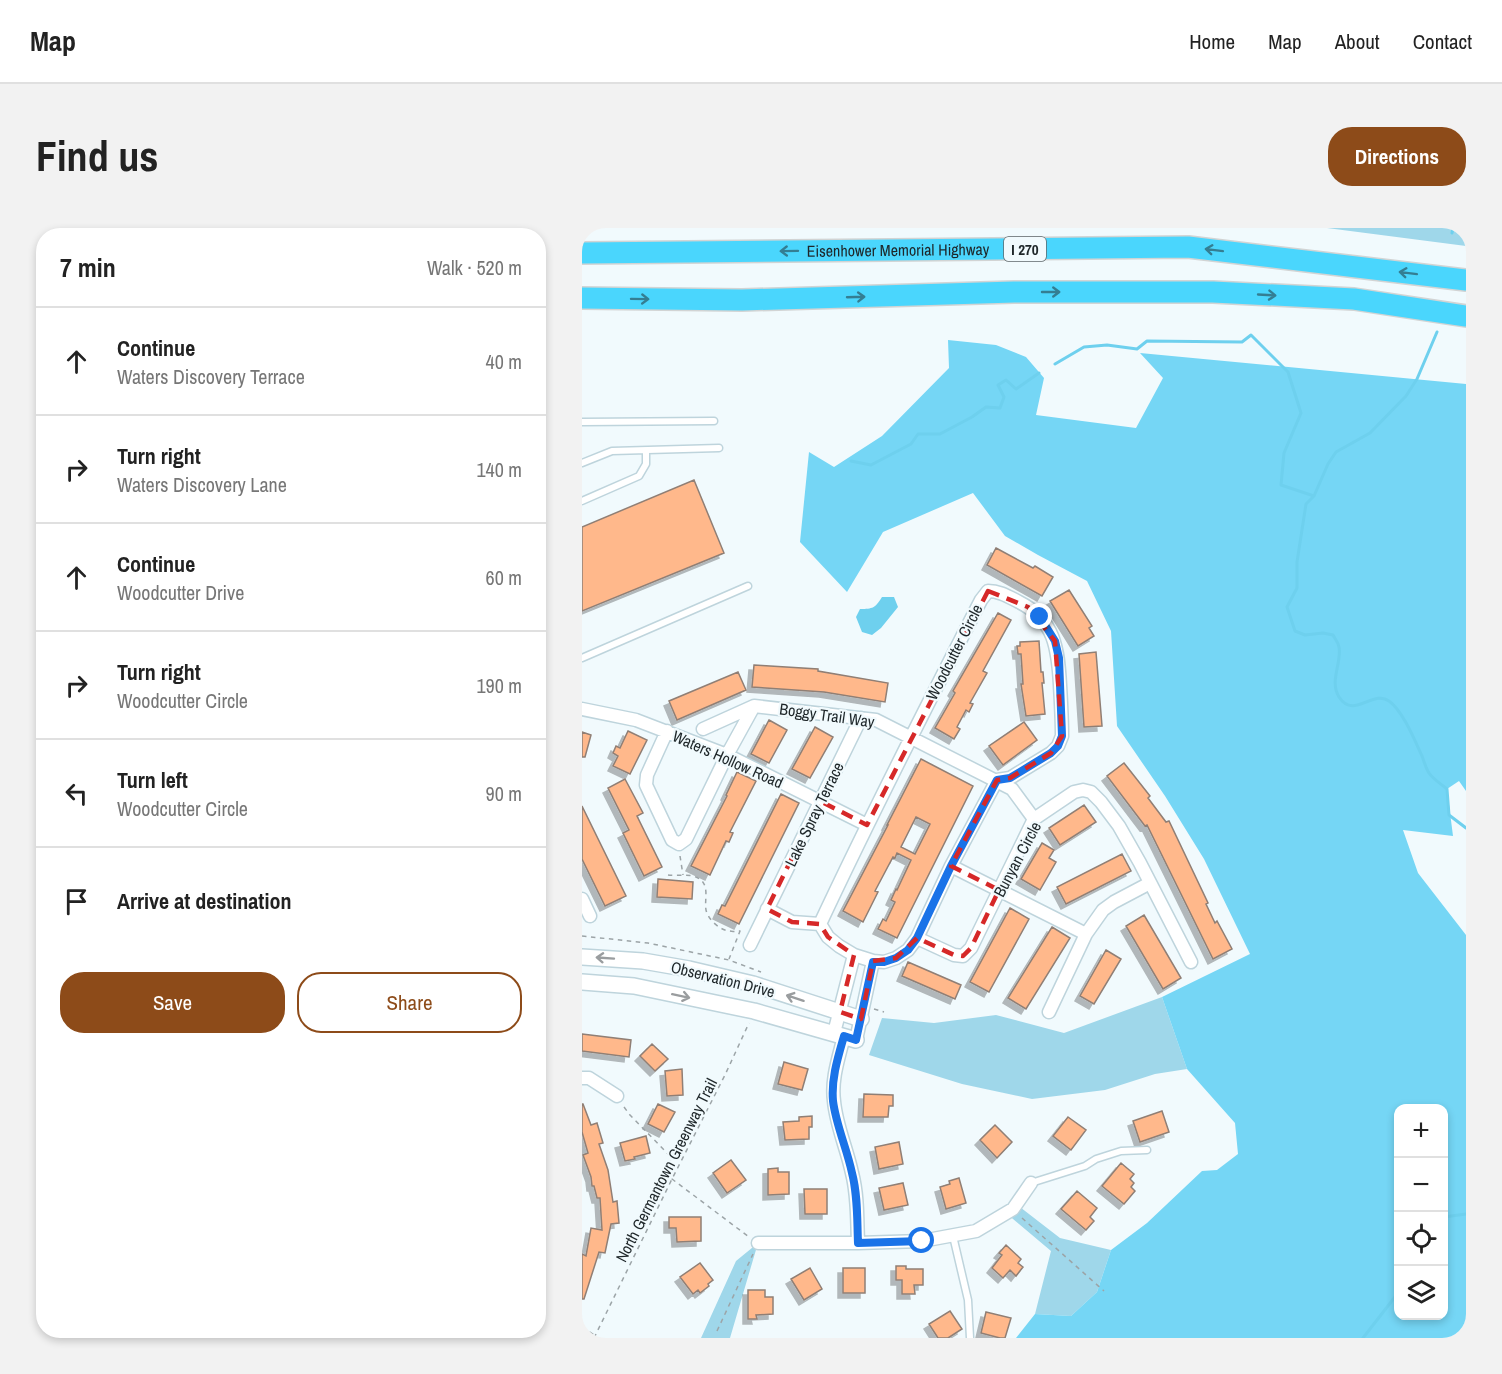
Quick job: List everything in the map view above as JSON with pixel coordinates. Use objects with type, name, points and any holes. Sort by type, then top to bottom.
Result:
[{"type":"highway","name":"Eisenhower Memorial Highway","points":[[582,253],[1188,247],[1466,280]]},
{"type":"highway","points":[[582,298],[742,300],[1014,292],[1213,292],[1354,299],[1466,316]]},
{"type":"street","name":"Woodcutter Circle","points":[[820,924],[911,737],[988,591],[999,593],[1028,607],[1040,617],[1055,641],[1059,658],[1062,736],[1058,746],[1051,753],[1010,778],[997,780]]},
{"type":"street","name":"Boggy Trail Way","points":[[754,706],[876,720],[1012,789],[1034,819]]},
{"type":"street","points":[[703,729],[754,706]]},
{"type":"street","points":[[667,731],[647,775],[646,784],[672,840],[679,844],[686,839],[754,706]]},
{"type":"street","name":"Waters Hollow Road","points":[[583,710],[636,720],[727,755],[867,825]]},
{"type":"street","name":"Lake Spray Terrace","points":[[750,945],[861,718]]},
{"type":"street","points":[[767,909],[792,922],[820,924],[828,937],[839,946],[873,962],[884,962],[896,958],[908,950],[917,938],[951,866],[997,780]]},
{"type":"street","name":"Bunyan Circle","points":[[917,938],[954,955],[963,956],[971,948],[1034,819],[1074,792],[1083,790],[1091,792],[1101,802],[1119,826],[1191,962]]},
{"type":"street","points":[[951,866],[1086,934]]},
{"type":"street","points":[[1049,1012],[1086,934],[1103,910],[1150,883]]},
{"type":"street","points":[[582,899],[590,916]]},
{"type":"street","points":[[845,1037],[840,1012],[854,954]]},
{"type":"street","name":"Observation Drive","points":[[582,957],[643,961],[689,969],[753,984],[861,1019]]},
{"type":"street","points":[[858,1243],[857,1201],[853,1174],[833,1100],[836,1068],[845,1037],[861,1019],[873,962]]},
{"type":"street","name":"Observation Drive","points":[[582,982],[634,986],[754,1011],[845,1037]]},
{"type":"street","points":[[582,1078],[589,1078],[617,1096]]},
{"type":"street","points":[[758,1243],[922,1241],[976,1231],[1013,1209],[1031,1182]]},
{"type":"lane","points":[[582,422],[714,421]]},
{"type":"lane","points":[[582,463],[612,451],[719,448]]},
{"type":"lane","points":[[582,501],[639,476],[646,464],[646,451]]},
{"type":"lane","points":[[582,658],[748,586]]},
{"type":"lane","points":[[1031,1182],[1085,1166],[1096,1159],[1121,1151],[1147,1150]]},
{"type":"lane","points":[[952,1235],[968,1300],[970,1338]]},
{"type":"path","points":[[679,844],[683,876]]},
{"type":"path","points":[[668,875],[696,876],[703,882],[706,889],[708,917],[728,932],[740,931],[729,960]]},
{"type":"path","name":"North Germantown Greenway Trail","points":[[594,1337],[725,1075],[754,1011]]},
{"type":"path","points":[[617,1096],[630,1115],[670,1156],[672,1179],[758,1243],[717,1331]]},
{"type":"path","points":[[1013,1209],[1104,1291]]},
{"type":"path","points":[[582,1327],[594,1337]]},
{"type":"highlighted area","points":[[988,591],[1028,607],[1055,641],[1062,736],[1051,753],[1010,778],[997,780],[951,866],[999,890],[971,948],[963,956],[954,955],[917,938],[896,958],[873,961],[861,1019],[840,1012],[854,955],[828,937],[820,924],[792,922],[767,909],[820,801],[867,825]]},
{"type":"shaded area","points":[[1327,228],[1466,228],[1466,246]]},
{"type":"shaded area","points":[[948,340],[996,345],[1026,357],[1044,378],[1036,415],[1136,428],[1163,378],[1140,353],[1466,384],[1466,791],[1459,781],[1447,789],[1453,836],[1403,830],[1418,873],[1466,935],[1466,1338],[1016,1338],[1035,1314],[1071,1316],[1097,1292],[1111,1250],[1147,1223],[1202,1171],[1217,1170],[1238,1154],[1235,1123],[1187,1069],[1162,997],[1250,954],[1204,859],[1165,796],[1117,726],[1111,631],[1087,581],[1005,536],[973,493],[883,532],[847,592],[800,542],[809,452],[834,467],[882,436],[949,368]]},
{"type":"shaded area","points":[[882,597],[894,597],[898,607],[881,628],[872,635],[862,632],[856,617],[860,609],[873,607]]},
{"type":"shaded area","points":[[1162,997],[1187,1069],[1155,1074],[1105,1090],[1032,1099],[962,1084],[869,1055],[882,1018],[934,1023],[996,1015],[1064,1033]]},
{"type":"shaded area","points":[[1016,1204],[1060,1238],[1111,1250],[1097,1292],[1071,1316],[1035,1314],[1051,1251],[1006,1213]]},
{"type":"shaded area","points":[[758,1243],[730,1338],[701,1338],[736,1261]]},
{"type":"building","points":[[694,480],[724,553],[582,611],[582,527]]},
{"type":"building","points":[[996,548],[1053,577],[1042,596],[987,565]]},
{"type":"building","points":[[1069,590],[1092,626],[1089,628],[1094,636],[1078,646],[1050,601]]},
{"type":"building","points":[[998,613],[1011,620],[983,671],[987,673],[970,703],[973,704],[969,712],[966,710],[957,727],[960,729],[954,739],[935,728],[955,693],[953,691]]},
{"type":"building","points":[[1039,641],[1045,714],[1026,716],[1021,684],[1023,684],[1021,654],[1018,654],[1017,646],[1020,646],[1020,642]]},
{"type":"building","points":[[1096,652],[1102,726],[1084,727],[1079,654]]},
{"type":"building","points":[[754,665],[818,669],[818,671],[888,683],[885,702],[824,692],[752,687]]},
{"type":"building","points":[[738,672],[746,690],[677,720],[669,701]]},
{"type":"building","points":[[769,720],[787,730],[769,763],[751,754]]},
{"type":"building","points":[[1024,722],[1037,740],[1003,765],[989,746]]},
{"type":"building","points":[[815,727],[833,737],[810,778],[792,769]]},
{"type":"building","points":[[628,731],[647,740],[630,774],[613,766],[618,756],[613,753],[616,746],[620,748]]},
{"type":"building","points":[[582,732],[591,735],[585,757],[582,757]]},
{"type":"building","points":[[921,759],[973,786],[897,938],[878,929],[883,919],[886,921],[895,902],[891,900],[911,860],[897,853],[875,891],[878,892],[863,922],[843,911]],"holes":[[[916,817],[930,824],[915,854],[901,847]]]},
{"type":"building","points":[[1124,763],[1150,796],[1148,798],[1166,822],[1169,821],[1208,903],[1206,904],[1215,923],[1217,921],[1232,949],[1213,959],[1147,825],[1145,826],[1107,776]]},
{"type":"building","points":[[737,772],[756,781],[730,832],[733,833],[729,842],[726,841],[710,875],[691,866]]},
{"type":"building","points":[[625,779],[643,813],[637,816],[662,867],[644,876],[623,833],[629,830],[608,788]]},
{"type":"building","points":[[781,794],[799,803],[739,924],[718,914],[722,905],[725,906]]},
{"type":"building","points":[[1084,805],[1096,822],[1060,845],[1049,828]]},
{"type":"building","points":[[582,806],[626,896],[605,906],[582,859]]},
{"type":"building","points":[[1042,843],[1054,850],[1049,858],[1056,862],[1040,890],[1021,879]]},
{"type":"building","points":[[1122,854],[1131,871],[1066,904],[1057,887]]},
{"type":"building","points":[[658,879],[693,882],[692,899],[657,897]]},
{"type":"building","points":[[1010,908],[1029,919],[989,992],[970,982]]},
{"type":"building","points":[[1144,915],[1181,978],[1163,989],[1126,926]]},
{"type":"building","points":[[1052,927],[1070,938],[1026,1009],[1008,998]]},
{"type":"building","points":[[1106,950],[1121,959],[1094,1004],[1080,996]]},
{"type":"building","points":[[908,962],[961,985],[955,999],[902,976]]},
{"type":"building","points":[[582,1034],[631,1040],[629,1057],[582,1051]]},
{"type":"building","points":[[652,1044],[668,1059],[655,1071],[640,1056]]},
{"type":"building","points":[[784,1062],[808,1069],[802,1090],[778,1084]]},
{"type":"building","points":[[682,1069],[683,1095],[667,1096],[665,1071]]},
{"type":"building","points":[[864,1094],[893,1095],[893,1106],[889,1106],[888,1117],[863,1117]]},
{"type":"building","points":[[582,1104],[591,1125],[597,1123],[603,1143],[599,1144],[608,1170],[613,1202],[617,1201],[619,1223],[611,1224],[605,1253],[599,1252],[584,1299],[582,1299],[582,1254],[586,1256],[591,1228],[602,1230],[600,1198],[597,1198],[594,1186],[592,1186],[583,1155],[588,1153],[582,1132]]},
{"type":"building","points":[[658,1104],[675,1112],[664,1132],[648,1124]]},
{"type":"building","points":[[1162,1111],[1169,1132],[1140,1142],[1133,1121]]},
{"type":"building","points":[[812,1116],[809,1139],[785,1140],[783,1122],[799,1121],[799,1117]]},
{"type":"building","points":[[1068,1117],[1086,1130],[1071,1150],[1053,1136]]},
{"type":"building","points":[[995,1125],[1012,1142],[997,1158],[980,1140]]},
{"type":"building","points":[[646,1136],[650,1153],[625,1161],[620,1143]]},
{"type":"building","points":[[899,1142],[903,1164],[879,1169],[875,1147]]},
{"type":"building","points":[[731,1160],[746,1180],[727,1193],[713,1173]]},
{"type":"building","points":[[1121,1163],[1134,1174],[1130,1179],[1134,1183],[1131,1187],[1135,1191],[1124,1204],[1102,1186]]},
{"type":"building","points":[[778,1168],[778,1172],[789,1172],[789,1194],[768,1195],[768,1169]]},
{"type":"building","points":[[959,1178],[966,1203],[946,1209],[940,1187]]},
{"type":"building","points":[[903,1183],[908,1205],[884,1210],[879,1188]]},
{"type":"building","points":[[804,1189],[827,1189],[827,1214],[805,1214]]},
{"type":"building","points":[[1077,1191],[1097,1208],[1090,1217],[1094,1221],[1086,1230],[1061,1209]]},
{"type":"building","points":[[669,1217],[701,1217],[701,1241],[677,1242],[676,1228],[669,1228]]},
{"type":"building","points":[[1006,1245],[1021,1259],[1018,1263],[1023,1267],[1016,1276],[1010,1270],[1003,1278],[992,1268],[1002,1255],[999,1253]]},
{"type":"building","points":[[700,1263],[713,1280],[700,1293],[698,1290],[693,1294],[680,1277]]},
{"type":"building","points":[[896,1266],[906,1266],[906,1269],[923,1269],[923,1285],[914,1285],[915,1294],[902,1294],[902,1280],[896,1280]]},
{"type":"building","points":[[810,1268],[822,1289],[804,1300],[791,1279]]},
{"type":"building","points":[[843,1268],[865,1268],[865,1293],[843,1293]]},
{"type":"building","points":[[748,1290],[765,1290],[765,1297],[773,1297],[773,1314],[756,1315],[757,1319],[748,1319]]},
{"type":"building","points":[[950,1311],[962,1329],[948,1338],[938,1338],[929,1324]]},
{"type":"building","points":[[986,1312],[1011,1318],[1005,1338],[981,1333]]},
{"type":"waterway","points":[[1452,233],[1453,228]]},
{"type":"waterway","points":[[1437,332],[1417,379],[1406,396],[1370,433],[1336,452],[1314,496],[1306,504],[1297,562],[1297,588],[1287,607],[1295,631],[1305,635],[1323,633],[1333,635],[1339,645],[1335,678],[1336,691],[1345,703],[1351,706],[1383,698],[1399,712],[1428,771],[1447,789],[1449,815],[1466,828]]},
{"type":"waterway","points":[[1055,364],[1084,347],[1107,345],[1137,349],[1147,341],[1242,342],[1251,335],[1288,372],[1301,413],[1284,453],[1281,485],[1314,496]]},
{"type":"waterway","points":[[851,461],[871,465],[911,444],[918,434],[940,434],[986,407],[1000,408],[1004,397],[998,385],[1006,380],[1016,389],[1039,373]]},
{"type":"waterway","points":[[1448,1216],[1466,1214]]},
{"type":"waterway","points":[[1363,1338],[1394,1298]]},
{"type":"route","points":[[922,1241],[858,1243],[857,1201],[853,1174],[833,1100],[836,1068],[844,1036],[856,1040],[873,962],[884,962],[896,958],[908,950],[917,938],[951,866],[997,780],[1010,778],[1051,753],[1058,746],[1062,736],[1059,658],[1055,641],[1040,617]]}]
